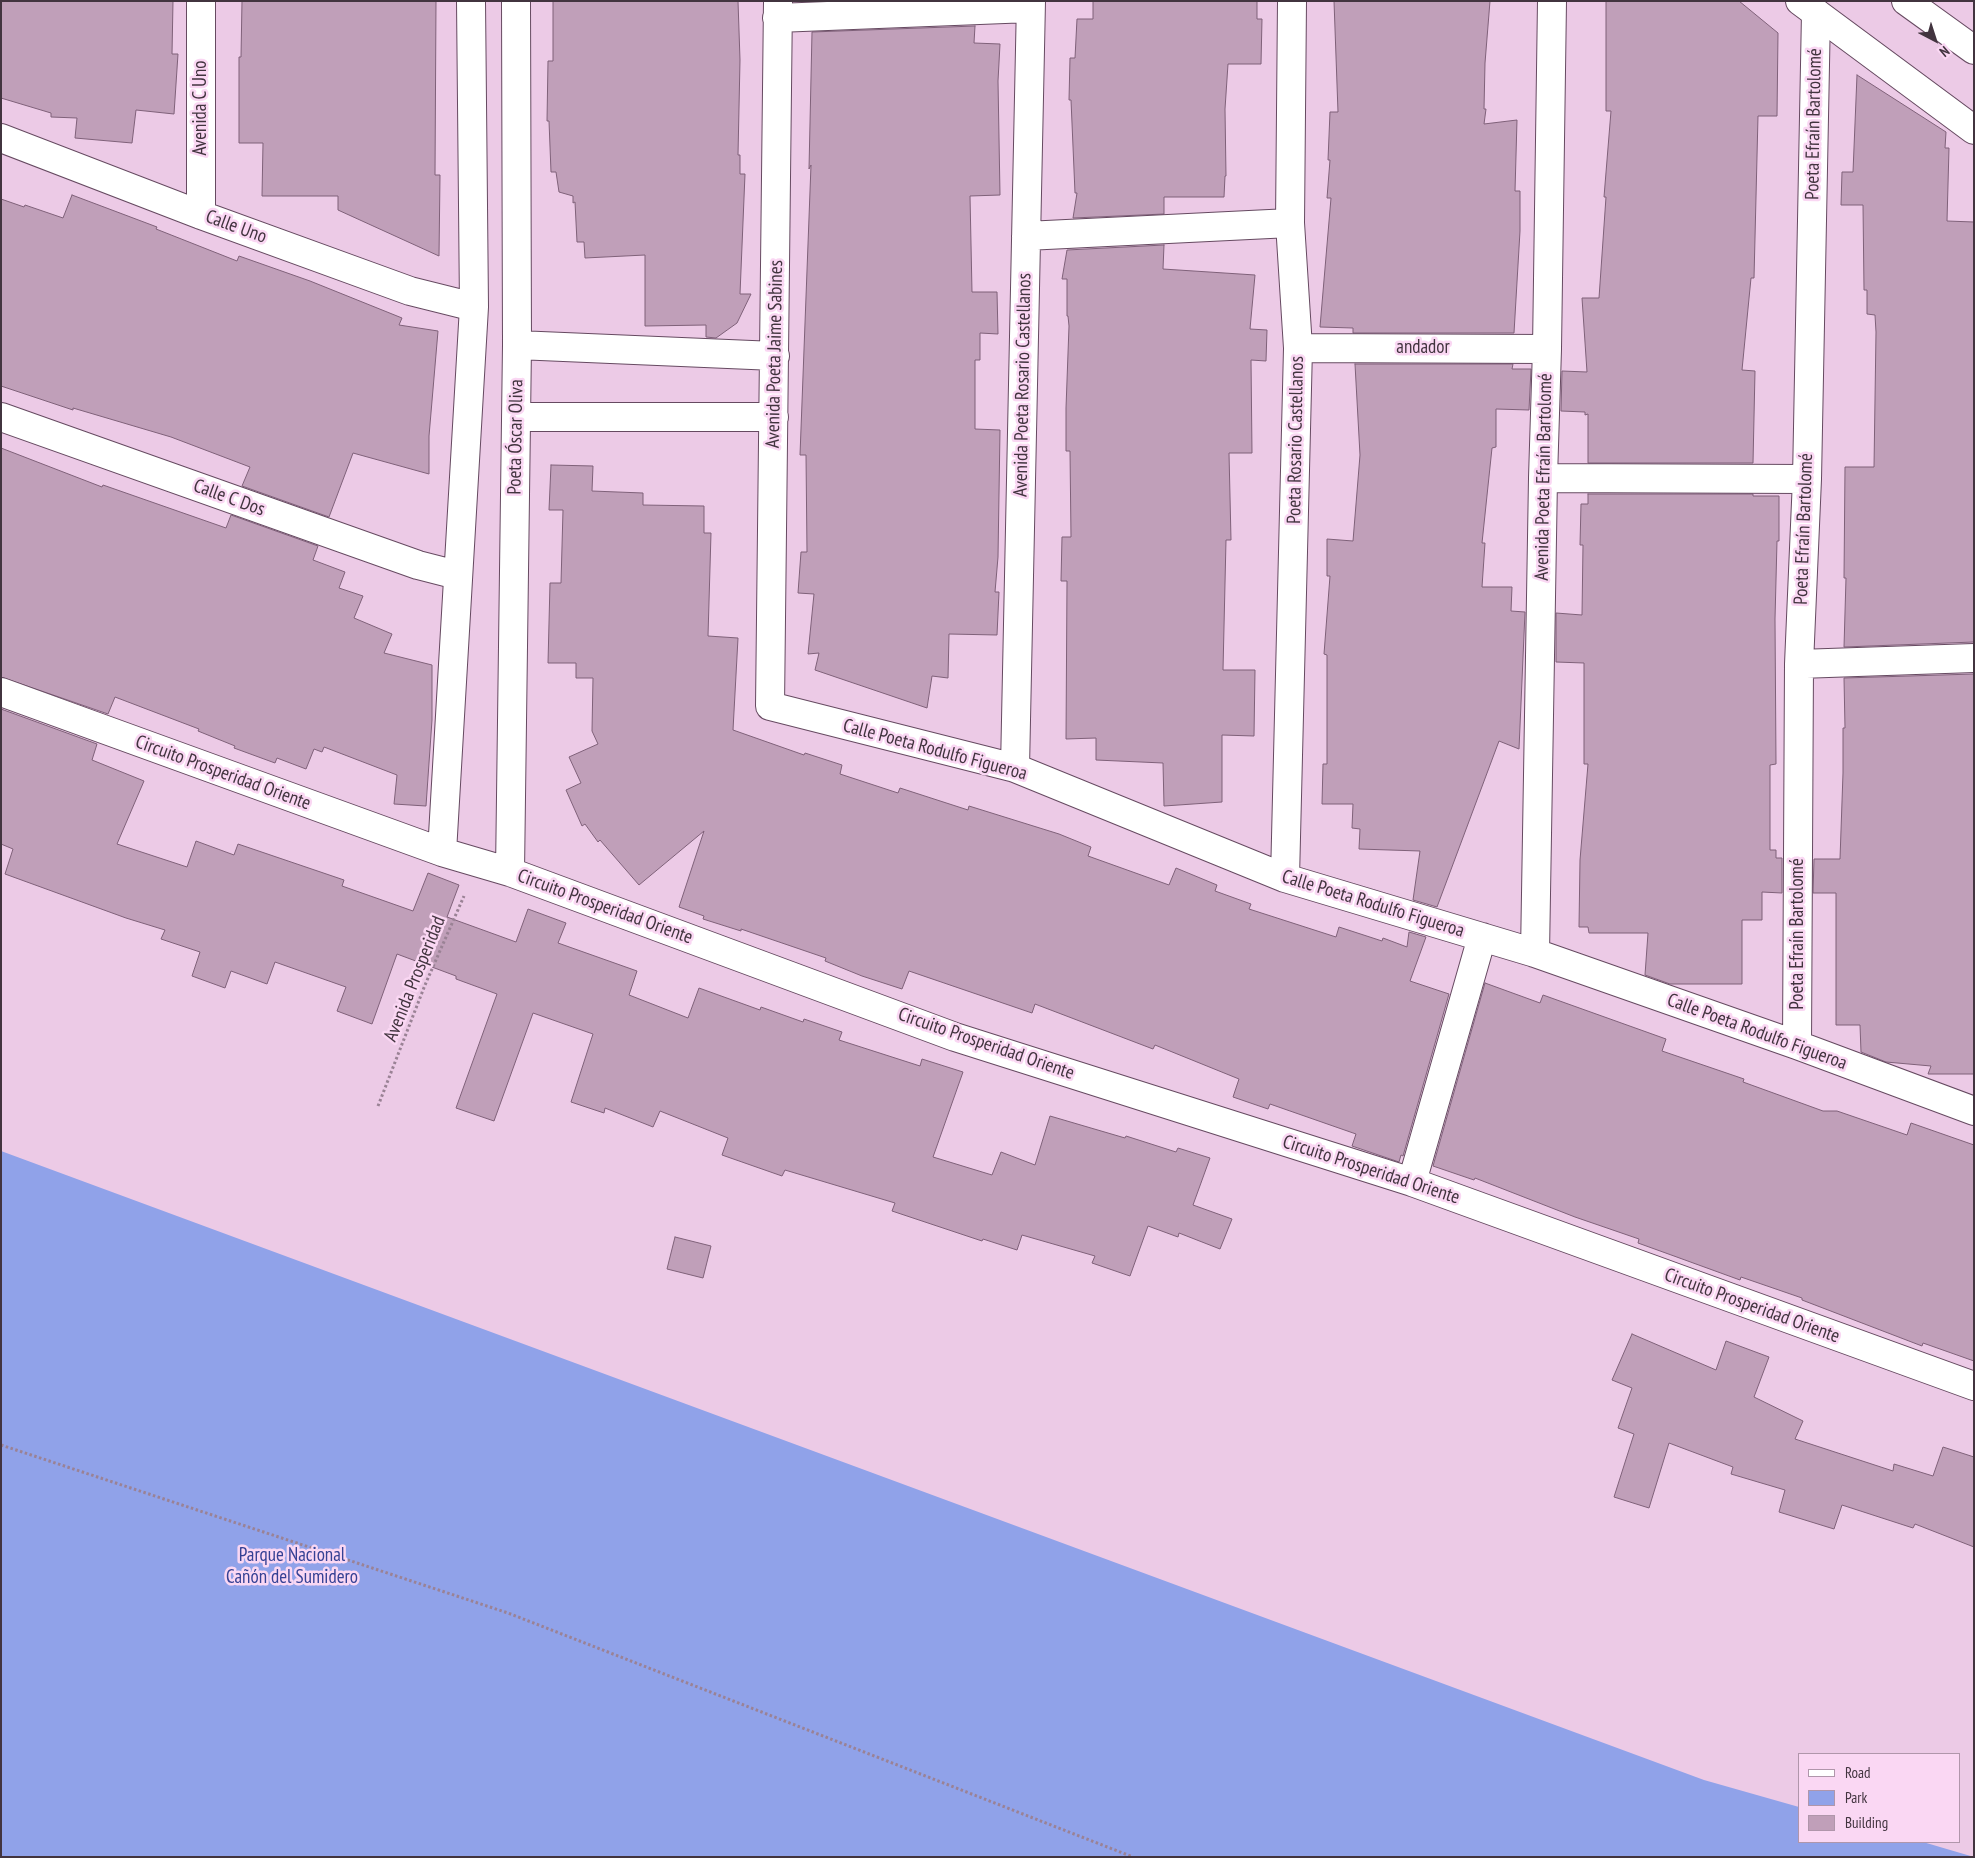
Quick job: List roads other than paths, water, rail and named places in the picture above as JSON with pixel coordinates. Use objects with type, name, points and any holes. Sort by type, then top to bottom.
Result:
[{"type":"street","name":"Avenida C Uno","points":[[201,1],[201,214]]},
{"type":"street","points":[[442,852],[474,307],[471,1]]},
{"type":"street","name":"Poeta Óscar Oliva","points":[[510,872],[517,417],[516,1]]},
{"type":"street","name":"Poeta Rosario Castellanos","points":[[1285,878],[1298,348],[1290,223],[1292,1]]},
{"type":"street","name":"Avenida Poeta Efraín Bartolomé","points":[[1535,953],[1552,1]]},
{"type":"street","points":[[1906,1],[1974,50]]},
{"type":"street","points":[[778,10],[1030,4]]},
{"type":"street","name":"Avenida Poeta Rosario Castellanos","points":[[1015,768],[1030,4]]},
{"type":"street","points":[[1808,7],[1974,130]]},
{"type":"street","name":"Poeta Efraín Bartolomé","points":[[1797,1046],[1799,664],[1807,479],[1808,7]]},
{"type":"street","name":"Avenida Poeta Jaime Sabines","points":[[770,706],[778,10]]},
{"type":"street","name":"Calle Uno","points":[[1,138],[410,291],[474,307]]},
{"type":"street","points":[[1026,236],[1290,223]]},
{"type":"street","points":[[517,345],[775,356]]},
{"type":"street","name":"andador","points":[[1298,348],[1547,349]]},
{"type":"street","name":"Calle C Dos","points":[[1,417],[418,565],[457,575]]},
{"type":"street","points":[[517,417],[774,417]]},
{"type":"street","points":[[1543,478],[1807,479]]},
{"type":"street","points":[[1799,664],[1974,658]]},
{"type":"street","name":"Circuito Prosperidad Oriente","points":[[1,692],[442,852],[510,872],[955,1036],[1412,1182],[1974,1386]]},
{"type":"street","name":"Calle Poeta Rodulfo Figueroa","points":[[770,706],[1015,768],[1285,878],[1535,953],[1797,1046],[1974,1112]]},
{"type":"street","points":[[1412,1182],[1482,937]]},
{"type":"park label","name":"Parque Nacional Cañón del Sumidero","points":[[292,1567]]}]
